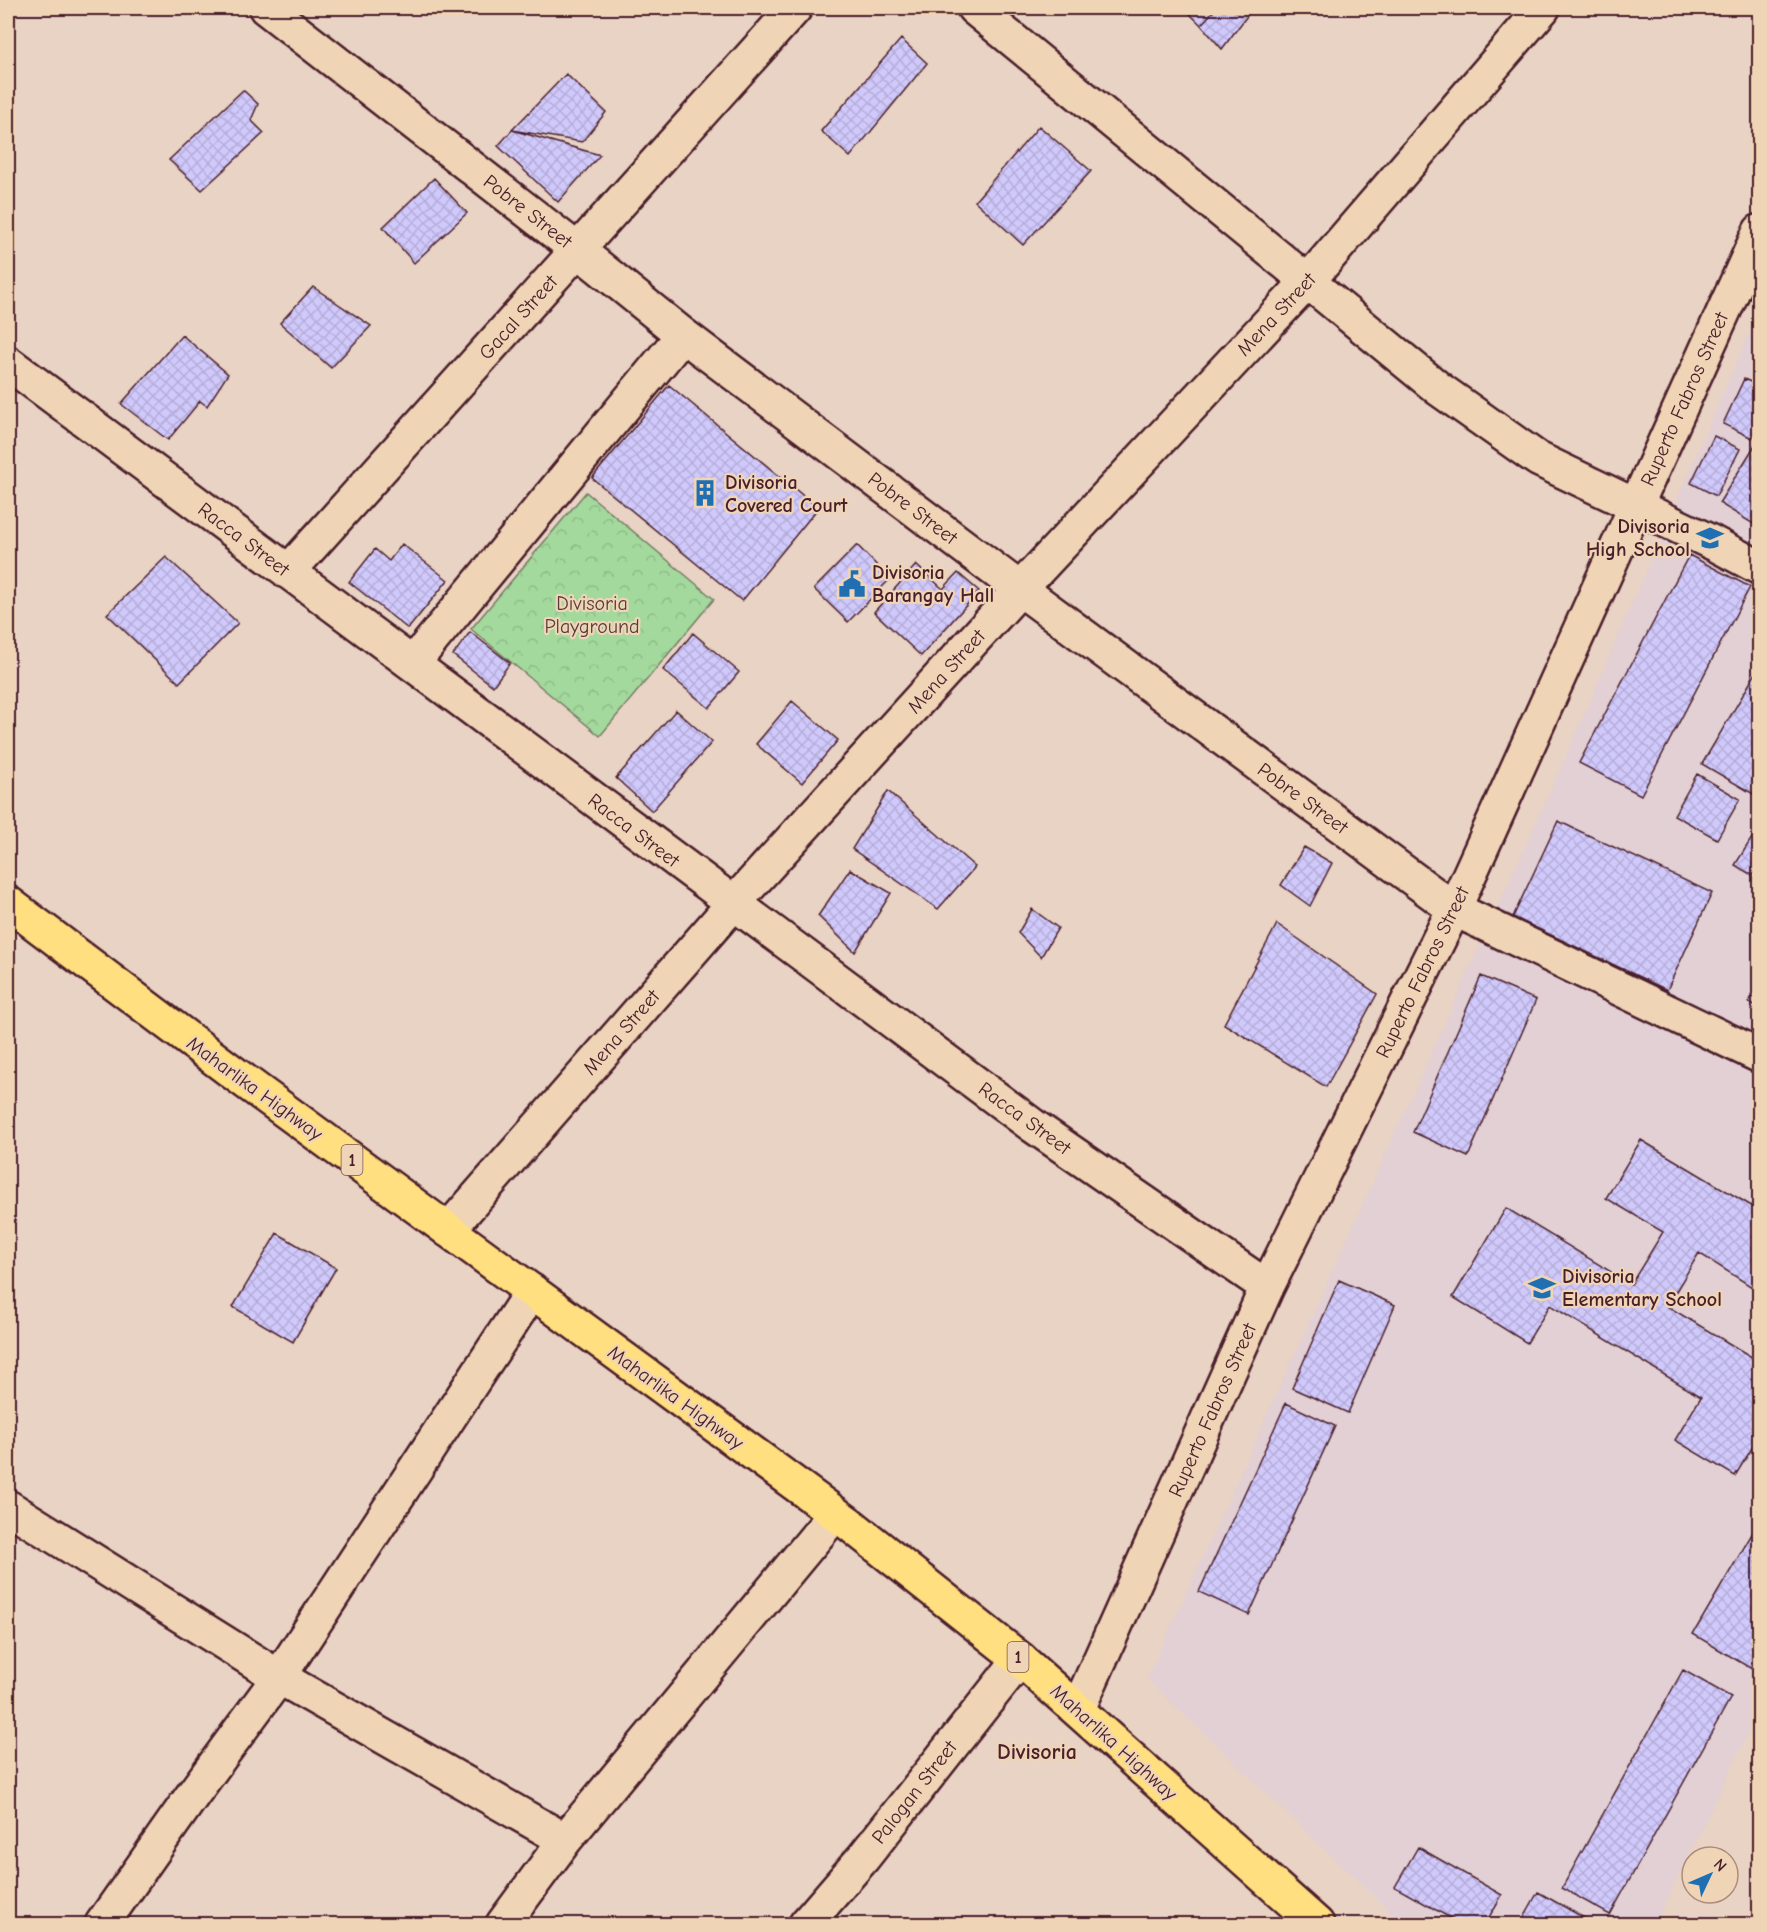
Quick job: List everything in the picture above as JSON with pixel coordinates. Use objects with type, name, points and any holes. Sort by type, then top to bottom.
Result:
[{"type":"highway","name":"Maharlika Highway","points":[[8,903],[835,1514],[1020,1659],[1317,1924]]},
{"type":"street","name":"Pobre Street","points":[[266,8],[579,250],[683,335],[1020,589],[1454,909],[1760,1056]]},
{"type":"street","name":"Gacal Street","points":[[288,572],[795,8]]},
{"type":"street","points":[[974,8],[1439,389],[1538,459],[1760,567]]},
{"type":"street","name":"Mena Street","points":[[448,1230],[733,904],[1020,589],[1308,281],[1543,8]]},
{"type":"street","name":"Ruperto Fabros Street","points":[[1078,1709],[1267,1287],[1454,909],[1760,231]]},
{"type":"street","points":[[413,663],[683,335]]},
{"type":"street","name":"Racca Street","points":[[8,363],[1032,1125],[1267,1287]]},
{"type":"street","points":[[102,1924],[279,1677],[532,1291]]},
{"type":"street","points":[[8,1507],[279,1677],[565,1840]]},
{"type":"street","points":[[503,1924],[565,1840],[835,1514]]},
{"type":"street","name":"Palogan Street","points":[[806,1924],[863,1858],[1020,1659]]},
{"type":"shaded area","name":"Divisoria Elementary School","points":[[1759,310],[1759,1711],[1694,1845],[1680,1845],[1680,1873],[1655,1924],[1403,1924],[1147,1679],[1562,765]]},
{"type":"green space","name":"Divisoria Playground","points":[[586,492],[714,599],[600,736],[471,629]]},
{"type":"building","points":[[1184,8],[1216,8],[1201,25]]},
{"type":"building","points":[[1216,8],[1253,8],[1222,49],[1201,25]]},
{"type":"building","points":[[901,39],[927,63],[850,157],[821,131]]},
{"type":"building","points":[[566,74],[606,112],[582,142],[512,130]]},
{"type":"building","points":[[243,90],[258,104],[251,120],[264,133],[202,190],[169,160]]},
{"type":"building","points":[[1039,126],[1091,171],[1023,245],[975,201]]},
{"type":"building","points":[[512,130],[600,155],[558,202],[498,146]]},
{"type":"building","points":[[434,178],[467,213],[414,263],[383,227]]},
{"type":"building","points":[[313,287],[371,326],[331,368],[280,323]]},
{"type":"building","points":[[182,335],[228,374],[207,406],[200,401],[168,440],[121,404]]},
{"type":"building","points":[[1744,379],[1760,386],[1760,424],[1752,438],[1723,424]]},
{"type":"building","name":"Divisoria Covered Court","points":[[669,385],[818,508],[742,601],[592,478]]},
{"type":"building","points":[[1714,436],[1740,449],[1716,496],[1691,483]]},
{"type":"building","points":[[1760,437],[1760,528],[1719,503]]},
{"type":"building","points":[[402,544],[448,580],[408,629],[349,582],[375,549],[389,561]]},
{"type":"building","name":"Divisoria Barangay Hall","points":[[857,545],[890,579],[848,622],[814,589]]},
{"type":"building","points":[[1689,555],[1750,587],[1641,795],[1579,763]]},
{"type":"building","points":[[166,557],[238,623],[179,683],[107,614]]},
{"type":"building","points":[[916,565],[943,589],[958,573],[979,591],[921,656],[874,612]]},
{"type":"building","points":[[470,632],[510,663],[493,686],[453,655]]},
{"type":"building","points":[[693,633],[739,672],[709,708],[663,670]]},
{"type":"building","points":[[1760,666],[1760,798],[1702,764]]},
{"type":"building","points":[[792,701],[838,740],[802,783],[756,744]]},
{"type":"building","points":[[676,710],[712,742],[652,811],[616,778]]},
{"type":"building","points":[[1697,774],[1740,799],[1717,839],[1674,815]]},
{"type":"building","points":[[888,791],[975,867],[938,909],[852,849]]},
{"type":"building","points":[[1558,821],[1712,893],[1667,990],[1513,917]]},
{"type":"building","points":[[1760,825],[1760,880],[1735,865]]},
{"type":"building","points":[[1304,847],[1332,863],[1310,906],[1281,885]]},
{"type":"building","points":[[850,869],[891,893],[855,952],[818,916]]},
{"type":"building","points":[[1032,909],[1058,928],[1041,957],[1018,933]]},
{"type":"building","points":[[1277,924],[1377,994],[1326,1087],[1224,1024]]},
{"type":"building","points":[[1481,976],[1536,1000],[1468,1157],[1413,1132]]},
{"type":"building","points":[[1760,983],[1760,1008],[1749,1002]]},
{"type":"building","points":[[1641,1140],[1760,1211],[1760,1282],[1755,1289],[1699,1253],[1667,1306],[1760,1362],[1760,1435],[1735,1476],[1675,1440],[1701,1397],[1550,1305],[1527,1343],[1453,1297],[1506,1208],[1631,1284],[1663,1232],[1606,1198]]},
{"type":"building","points":[[277,1233],[336,1268],[293,1342],[233,1307]]},
{"type":"building","points":[[1339,1280],[1395,1305],[1348,1413],[1292,1388]]},
{"type":"building","points":[[1286,1403],[1335,1426],[1249,1615],[1199,1592]]},
{"type":"building","points":[[1759,1522],[1760,1662],[1755,1671],[1693,1634]]},
{"type":"building","points":[[1683,1670],[1731,1697],[1610,1915],[1562,1888]]},
{"type":"building","points":[[1418,1847],[1502,1895],[1485,1924],[1461,1924],[1395,1887]]},
{"type":"building","points":[[1538,1892],[1595,1924],[1520,1924]]},
{"type":"place","name":"Divisoria Covered Court","points":[[705,493]]},
{"type":"place","name":"Divisoria High School","points":[[1710,538]]},
{"type":"place","name":"Divisoria Barangay Hall","points":[[852,584]]},
{"type":"place","name":"Divisoria Elementary School","points":[[1542,1288]]},
{"type":"district","name":"Divisoria","points":[[1037,1751]]}]
